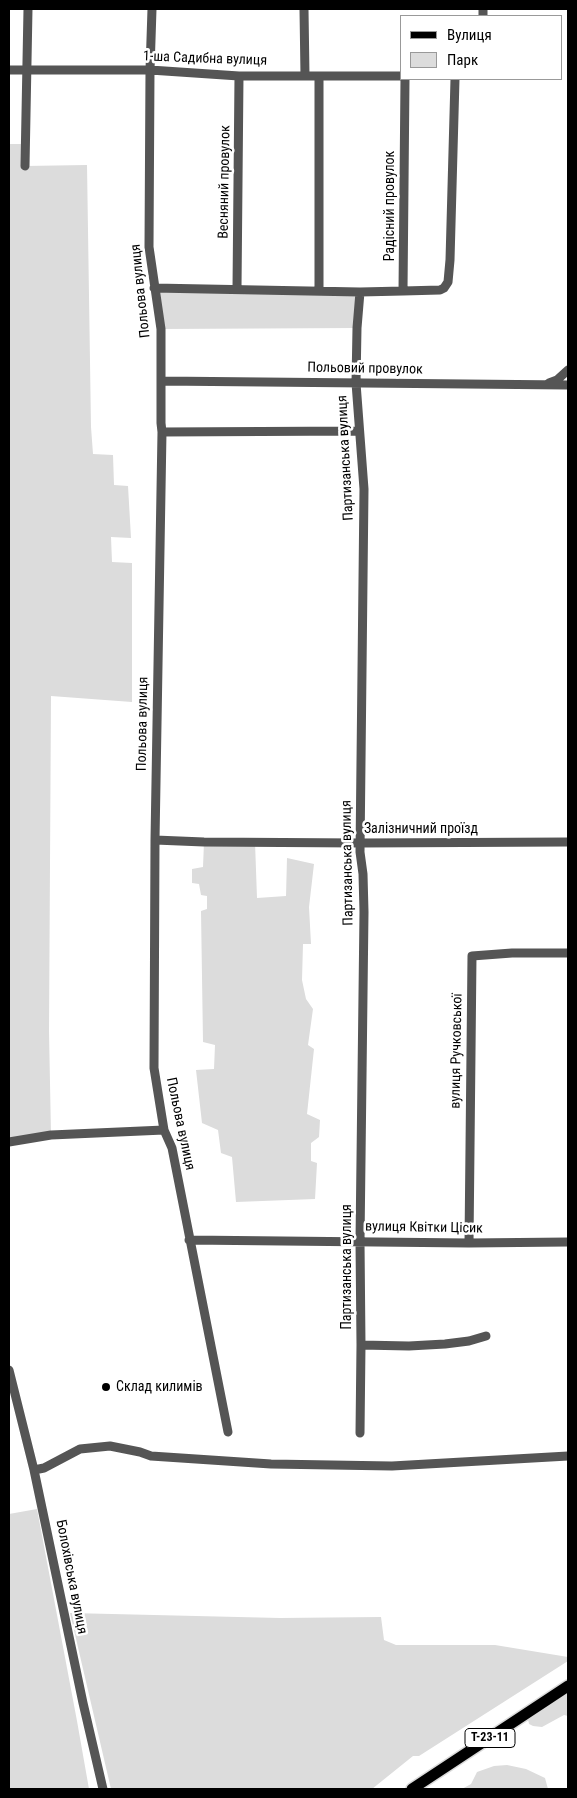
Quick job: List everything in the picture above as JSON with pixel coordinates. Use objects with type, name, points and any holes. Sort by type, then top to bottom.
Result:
[{"type":"main road","name":"Т-23-11","points":[[412,1789],[568,1686]]},
{"type":"main road","points":[[427,1789],[432,1778],[445,1767]]},
{"type":"street","points":[[25,166],[28,9]]},
{"type":"street","name":"Польова вулиця","points":[[152,9],[149,247],[162,329],[154,1068],[164,1130],[172,1148],[228,1432]]},
{"type":"street","points":[[304,9],[305,76]]},
{"type":"street","name":"1-ша Садибна вулиця","points":[[9,70],[150,70],[240,76],[400,76]]},
{"type":"street","name":"Весняний провулок","points":[[237,288],[240,76]]},
{"type":"street","points":[[319,76],[319,290]]},
{"type":"street","name":"Радісний провулок","points":[[403,291],[405,80]]},
{"type":"street","points":[[154,288],[237,288],[360,292],[440,290],[444,288],[448,282],[450,260],[456,80]]},
{"type":"street","name":"Партизанська вулиця","points":[[360,292],[356,383],[364,489],[360,844],[364,912],[360,1433]]},
{"type":"street","points":[[546,384],[557,380],[568,370]]},
{"type":"street","name":"Польовий провулок","points":[[162,381],[568,385]]},
{"type":"street","points":[[162,432],[359,431]]},
{"type":"street","name":"Залізничний проїзд","points":[[155,840],[360,844],[568,842]]},
{"type":"street","name":"вулиця Ручковської","points":[[468,1243],[472,956],[512,953],[568,953]]},
{"type":"street","points":[[9,1142],[51,1135],[164,1130]]},
{"type":"street","name":"вулиця Квітки Цісик","points":[[189,1240],[468,1243],[568,1242]]},
{"type":"street","points":[[361,1345],[409,1346],[445,1344],[469,1341],[486,1336]]},
{"type":"street","name":"Болохівська вулиця","points":[[9,1370],[34,1470],[82,1703],[103,1789]]},
{"type":"street","points":[[34,1470],[44,1468],[80,1449],[110,1446],[151,1456],[271,1464],[392,1466],[568,1456]]},
{"type":"green space","points":[[9,144],[26,144],[25,166],[87,165],[93,454],[113,455],[114,485],[128,486],[131,538],[111,537],[112,562],[132,563],[132,702],[51,696],[49,1031],[51,1135],[9,1142]]},
{"type":"green space","points":[[154,288],[360,292],[357,328],[161,329]]},
{"type":"green space","points":[[204,842],[255,842],[257,898],[286,896],[287,858],[314,864],[309,907],[311,944],[303,944],[302,980],[306,999],[313,1009],[308,1045],[314,1049],[307,1114],[320,1120],[319,1137],[311,1143],[311,1161],[317,1163],[315,1199],[236,1202],[232,1157],[221,1153],[218,1130],[202,1123],[196,1070],[214,1069],[215,1045],[203,1042],[201,911],[207,909],[207,896],[201,895],[199,884],[192,883],[192,869],[203,867]]},
{"type":"green space","points":[[37,1509],[89,1789],[9,1789],[9,1514]]},
{"type":"green space","points":[[70,1613],[280,1618],[381,1617],[384,1640],[396,1645],[495,1645],[568,1657],[568,1661],[419,1756],[413,1756],[372,1789],[111,1789]]},
{"type":"green space","points":[[568,1690],[568,1716],[564,1715],[542,1727],[529,1724],[528,1719]]},
{"type":"green space","points":[[507,1765],[526,1769],[545,1778],[548,1789],[462,1789],[471,1784],[477,1772],[494,1766]]},
{"type":"place","name":"Склад килимів","points":[[106,1387]]}]
